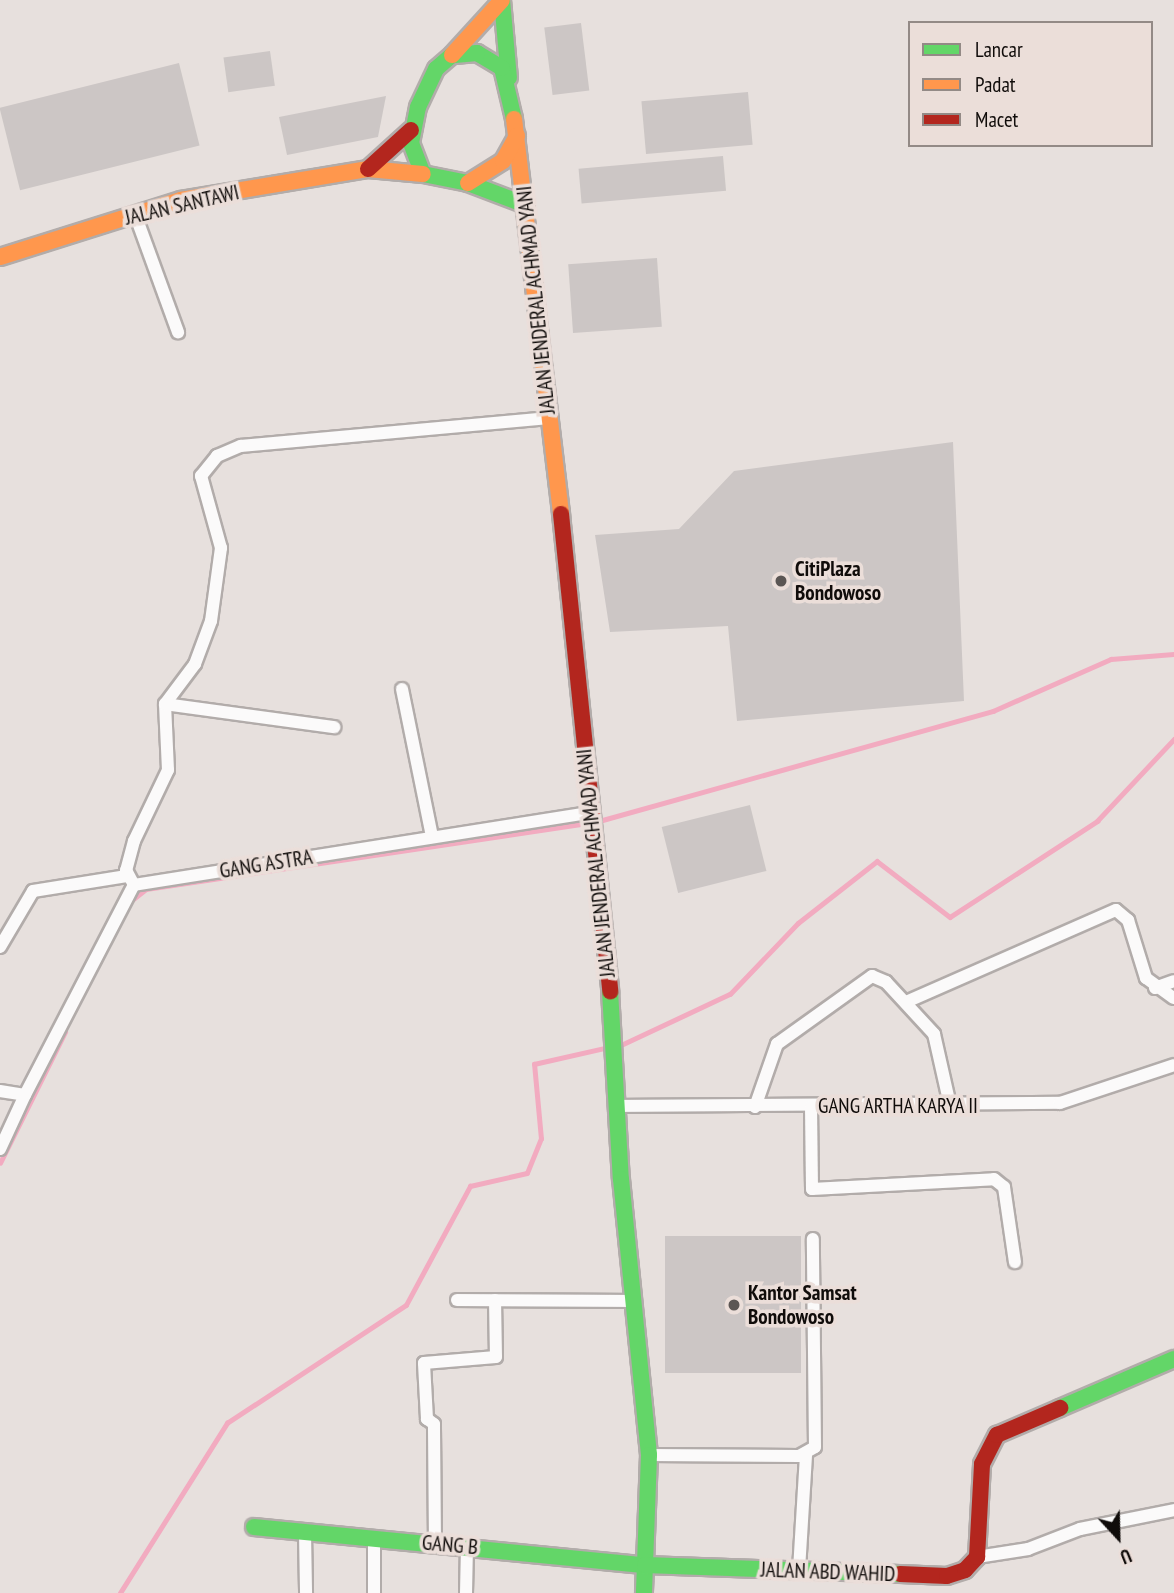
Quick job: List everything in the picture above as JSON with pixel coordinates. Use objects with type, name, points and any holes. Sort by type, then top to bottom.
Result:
[{"type":"main road","points":[[502,0],[452,55],[424,91],[411,130],[413,154],[422,174],[468,183],[526,205]]},
{"type":"main road","points":[[468,183],[503,162],[518,135],[509,80],[502,0]]},
{"type":"main road","points":[[452,55],[487,56],[509,80]]},
{"type":"main road","points":[[368,169],[411,130]]},
{"type":"main road","name":"JALAN JENDERAL ACHMAD YANI","points":[[518,135],[613,1017],[616,1106],[649,1455],[644,1593]]},
{"type":"main road","name":"JALAN SANTAWI","points":[[0,257],[181,200],[368,169],[422,174]]},
{"type":"main road","points":[[977,1557],[982,1464],[997,1434],[1174,1359]]},
{"type":"main road","name":"GANG B","points":[[254,1527],[645,1565]]},
{"type":"main road","name":"JALAN ABD WAHID","points":[[645,1565],[947,1576],[965,1570],[977,1557]]},
{"type":"street","points":[[135,214],[178,332]]},
{"type":"street","points":[[0,1149],[131,880],[134,841],[168,770],[165,704],[195,664],[211,621],[222,561],[201,476],[217,456],[241,446],[549,418]]},
{"type":"street","points":[[402,689],[432,837]]},
{"type":"street","points":[[165,704],[334,727]]},
{"type":"street","name":"GANG ASTRA","points":[[0,947],[33,891],[131,880],[589,813]]},
{"type":"street","points":[[906,1002],[1116,910],[1126,916],[1141,967],[1155,988],[1174,998]]},
{"type":"street","points":[[755,1107],[771,1052],[854,984],[879,977],[906,1002],[940,1045],[950,1105]]},
{"type":"street","points":[[1155,988],[1174,981]]},
{"type":"street","name":"GANG ARTHA KARYA II","points":[[616,1106],[811,1107],[1060,1103],[1174,1065]]},
{"type":"street","points":[[0,1091],[25,1095]]},
{"type":"street","points":[[811,1107],[812,1189],[1000,1181],[1015,1262]]},
{"type":"street","points":[[799,1570],[806,1454],[815,1442],[813,1239]]},
{"type":"street","points":[[457,1300],[634,1301]]},
{"type":"street","points":[[435,1543],[434,1424],[427,1419],[424,1363],[496,1357],[495,1300]]},
{"type":"street","points":[[649,1455],[806,1454]]},
{"type":"street","points":[[977,1557],[1028,1549],[1080,1529],[1174,1510]]},
{"type":"street","points":[[305,1533],[306,1593]]},
{"type":"street","points":[[374,1539],[374,1593]]},
{"type":"street","points":[[466,1593],[467,1546]]},
{"type":"building","points":[[581,23],[589,90],[553,95],[544,28]]},
{"type":"building","points":[[270,51],[275,86],[228,92],[223,58]]},
{"type":"building","points":[[179,63],[200,145],[20,190],[0,108]]},
{"type":"building","points":[[748,92],[753,145],[646,154],[641,101]]},
{"type":"building","points":[[386,96],[378,137],[287,155],[279,117]]},
{"type":"building","points":[[723,156],[726,191],[582,204],[579,169]]},
{"type":"building","points":[[657,258],[662,327],[573,333],[568,264]]},
{"type":"building","name":"CitiPlaza Bondowoso","points":[[953,442],[964,701],[737,721],[728,626],[610,632],[595,535],[679,529],[734,471]]},
{"type":"building","points":[[750,805],[766,871],[678,893],[662,827]]},
{"type":"building","name":"Kantor Samsat Bondowoso","points":[[665,1236],[801,1236],[801,1373],[665,1373]]},
{"type":"waterway","points":[[599,821],[993,711],[1111,659],[1174,654]]},
{"type":"waterway","points":[[621,1045],[730,994],[798,923],[877,861],[950,917],[1097,821],[1174,739]]},
{"type":"waterway","points":[[132,900],[146,889],[587,823]]},
{"type":"waterway","points":[[0,1163],[65,1032]]},
{"type":"waterway","points":[[120,1593],[227,1423],[406,1305],[470,1186],[527,1173],[541,1139],[534,1064],[609,1047]]},
{"type":"traffic: fast","points":[[502,0],[509,78]]},
{"type":"traffic: fast","points":[[514,119],[502,68],[477,53],[452,55],[436,69],[418,107],[411,143],[423,174],[468,183],[526,205]]},
{"type":"traffic: fast","points":[[610,991],[621,1179],[649,1455],[644,1593]]},
{"type":"traffic: fast","points":[[1060,1408],[1174,1359]]},
{"type":"traffic: fast","points":[[254,1527],[645,1565],[900,1574]]},
{"type":"traffic: slow","points":[[452,55],[502,0]]},
{"type":"traffic: slow","points":[[514,119],[561,514]]},
{"type":"traffic: slow","points":[[468,183],[503,161],[517,136]]},
{"type":"traffic: slow","points":[[0,257],[181,200],[368,169],[423,174]]},
{"type":"traffic: jam","points":[[368,169],[411,130]]},
{"type":"traffic: jam","points":[[561,514],[610,991]]},
{"type":"traffic: jam","points":[[900,1574],[947,1576],[965,1570],[977,1557],[982,1464],[997,1435],[1060,1408]]},
{"type":"place","name":"CitiPlaza Bondowoso","points":[[781,581]]},
{"type":"place","name":"Kantor Samsat Bondowoso","points":[[734,1305]]}]
